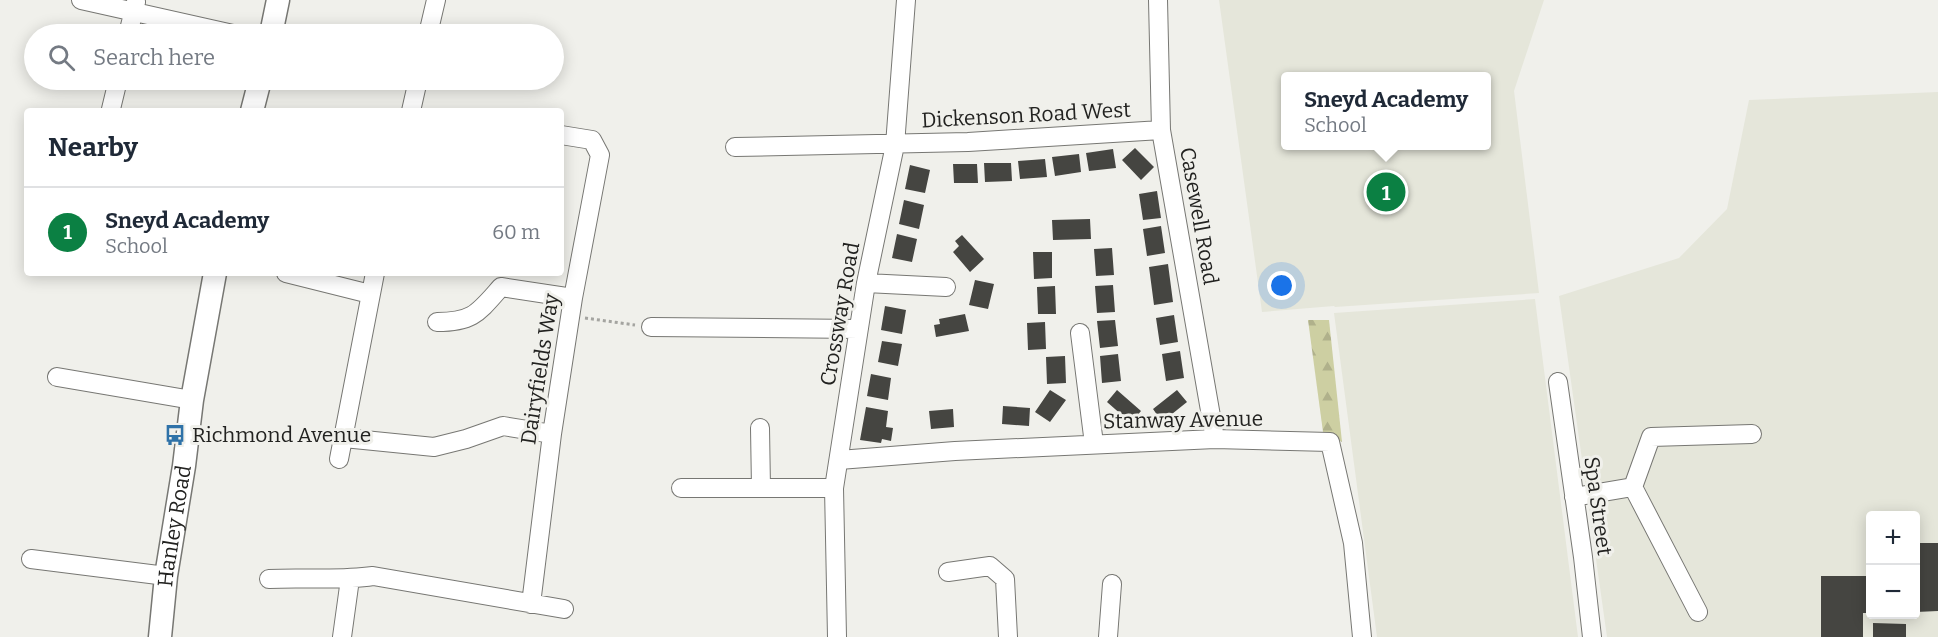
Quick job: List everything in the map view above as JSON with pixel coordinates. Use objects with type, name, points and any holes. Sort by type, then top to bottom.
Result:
[{"type":"main road","points":[[273,24],[278,0]]},
{"type":"main road","points":[[253,108],[257,90]]},
{"type":"main road","name":"Hanley Road","points":[[160,637],[166,576],[192,400],[214,276]]},
{"type":"street","points":[[81,0],[135,6],[197,24]]},
{"type":"street","points":[[430,24],[436,0]]},
{"type":"street","name":"Crossway Road","points":[[837,637],[834,488],[866,283],[895,145],[906,0]]},
{"type":"street","name":"Casewell Road","points":[[1158,0],[1161,130],[1215,439]]},
{"type":"street","points":[[130,24],[135,6]]},
{"type":"street","points":[[111,108],[116,90]]},
{"type":"street","points":[[412,108],[416,90]]},
{"type":"street","name":"Dickenson Road West","points":[[735,147],[895,145],[1161,130]]},
{"type":"street","name":"Dairyfields Way","points":[[531,603],[552,434],[600,155],[592,140],[564,135]]},
{"type":"street","points":[[298,276],[370,294]]},
{"type":"street","points":[[339,459],[374,276]]},
{"type":"street","points":[[866,283],[946,287]]},
{"type":"street","points":[[437,322],[466,319],[475,315],[501,287],[572,308]]},
{"type":"street","points":[[651,327],[859,329]]},
{"type":"street","points":[[1080,333],[1094,444]]},
{"type":"street","points":[[57,377],[192,400]]},
{"type":"street","name":"Spa Street","points":[[1558,382],[1592,637]]},
{"type":"street","points":[[344,438],[434,447],[503,426],[552,434]]},
{"type":"street","points":[[760,428],[761,488]]},
{"type":"street","points":[[1698,612],[1633,487],[1651,437],[1752,434]]},
{"type":"street","name":"Stanway Avenue","points":[[839,460],[955,451],[1215,439],[1330,442],[1353,543],[1362,637]]},
{"type":"street","points":[[1574,497],[1633,487]]},
{"type":"street","points":[[681,488],[834,488]]},
{"type":"street","points":[[31,560],[166,576]]},
{"type":"street","points":[[948,572],[990,567],[1005,579],[1008,637]]},
{"type":"street","points":[[269,579],[350,579],[373,576],[564,609]]},
{"type":"street","points":[[342,637],[350,579]]},
{"type":"street","points":[[1108,637],[1112,584]]},
{"type":"path","points":[[572,308],[651,327]]},
{"type":"shaded area","points":[[1219,0],[1544,0],[1514,91],[1539,293],[1262,312]]},
{"type":"shaded area","points":[[1938,92],[1938,637],[1607,637],[1559,296],[1679,258],[1727,209],[1749,100]]},
{"type":"shaded area","points":[[1535,299],[1578,637],[1377,637],[1334,313]]},
{"type":"green space","points":[[1308,320],[1329,320],[1342,442],[1323,432]]},
{"type":"building","points":[[1135,148],[1154,167],[1141,180],[1122,160]]},
{"type":"building","points":[[1113,149],[1116,168],[1089,171],[1086,153]]},
{"type":"building","points":[[1079,154],[1081,172],[1055,176],[1052,157]]},
{"type":"building","points":[[1045,159],[1047,177],[1020,179],[1018,161]]},
{"type":"building","points":[[984,163],[1011,163],[1012,181],[985,182]]},
{"type":"building","points":[[953,164],[977,164],[978,183],[954,183]]},
{"type":"building","points":[[910,165],[930,170],[925,193],[905,189]]},
{"type":"building","points":[[1157,191],[1161,218],[1143,220],[1139,194]]},
{"type":"building","points":[[904,200],[924,205],[919,229],[899,224]]},
{"type":"building","points":[[1090,219],[1091,239],[1053,240],[1052,220]]},
{"type":"building","points":[[1161,226],[1165,253],[1147,256],[1143,229]]},
{"type":"building","points":[[897,234],[917,239],[912,262],[892,258]]},
{"type":"building","points":[[962,235],[984,259],[970,272],[953,252],[959,246],[955,241]]},
{"type":"building","points":[[1112,248],[1114,275],[1096,276],[1094,249]]},
{"type":"building","points":[[1033,252],[1052,252],[1052,278],[1034,279]]},
{"type":"building","points":[[1168,264],[1173,302],[1154,305],[1149,267]]},
{"type":"building","points":[[975,280],[994,284],[988,309],[969,305]]},
{"type":"building","points":[[1113,285],[1115,312],[1097,313],[1095,286]]},
{"type":"building","points":[[1055,286],[1056,314],[1038,314],[1037,287]]},
{"type":"building","points":[[885,306],[906,310],[902,334],[881,330]]},
{"type":"building","points":[[965,314],[969,331],[936,337],[934,325],[940,324],[939,319]]},
{"type":"building","points":[[1174,315],[1178,342],[1160,345],[1156,318]]},
{"type":"building","points":[[1115,320],[1118,346],[1100,348],[1097,321]]},
{"type":"building","points":[[1045,322],[1046,349],[1028,350],[1027,323]]},
{"type":"building","points":[[882,341],[902,344],[898,366],[878,362]]},
{"type":"building","points":[[1180,351],[1184,378],[1166,381],[1162,354]]},
{"type":"building","points":[[1118,354],[1121,381],[1102,383],[1100,356]]},
{"type":"building","points":[[1065,356],[1066,383],[1047,384],[1046,357]]},
{"type":"building","points":[[871,374],[891,378],[888,400],[867,396]]},
{"type":"building","points":[[1050,390],[1066,400],[1050,422],[1035,412]]},
{"type":"building","points":[[1117,390],[1141,411],[1131,423],[1107,402]]},
{"type":"building","points":[[1177,390],[1187,402],[1162,422],[1153,409]]},
{"type":"building","points":[[1003,406],[1030,408],[1029,426],[1002,424]]},
{"type":"building","points":[[866,407],[888,411],[886,427],[893,428],[891,441],[882,439],[881,443],[860,440]]},
{"type":"building","points":[[953,409],[954,427],[931,429],[929,411]]},
{"type":"building","points":[[1920,543],[1938,543],[1938,611],[1920,612]]},
{"type":"building","points":[[1821,576],[1866,576],[1866,613],[1863,613],[1863,637],[1821,637]]},
{"type":"building","points":[[1873,623],[1906,624],[1906,637],[1873,637]]},
{"type":"place","name":"Sneyd Academy","points":[[1386,192]]},
{"type":"place","name":"Richmond Avenue","points":[[175,435]]}]
